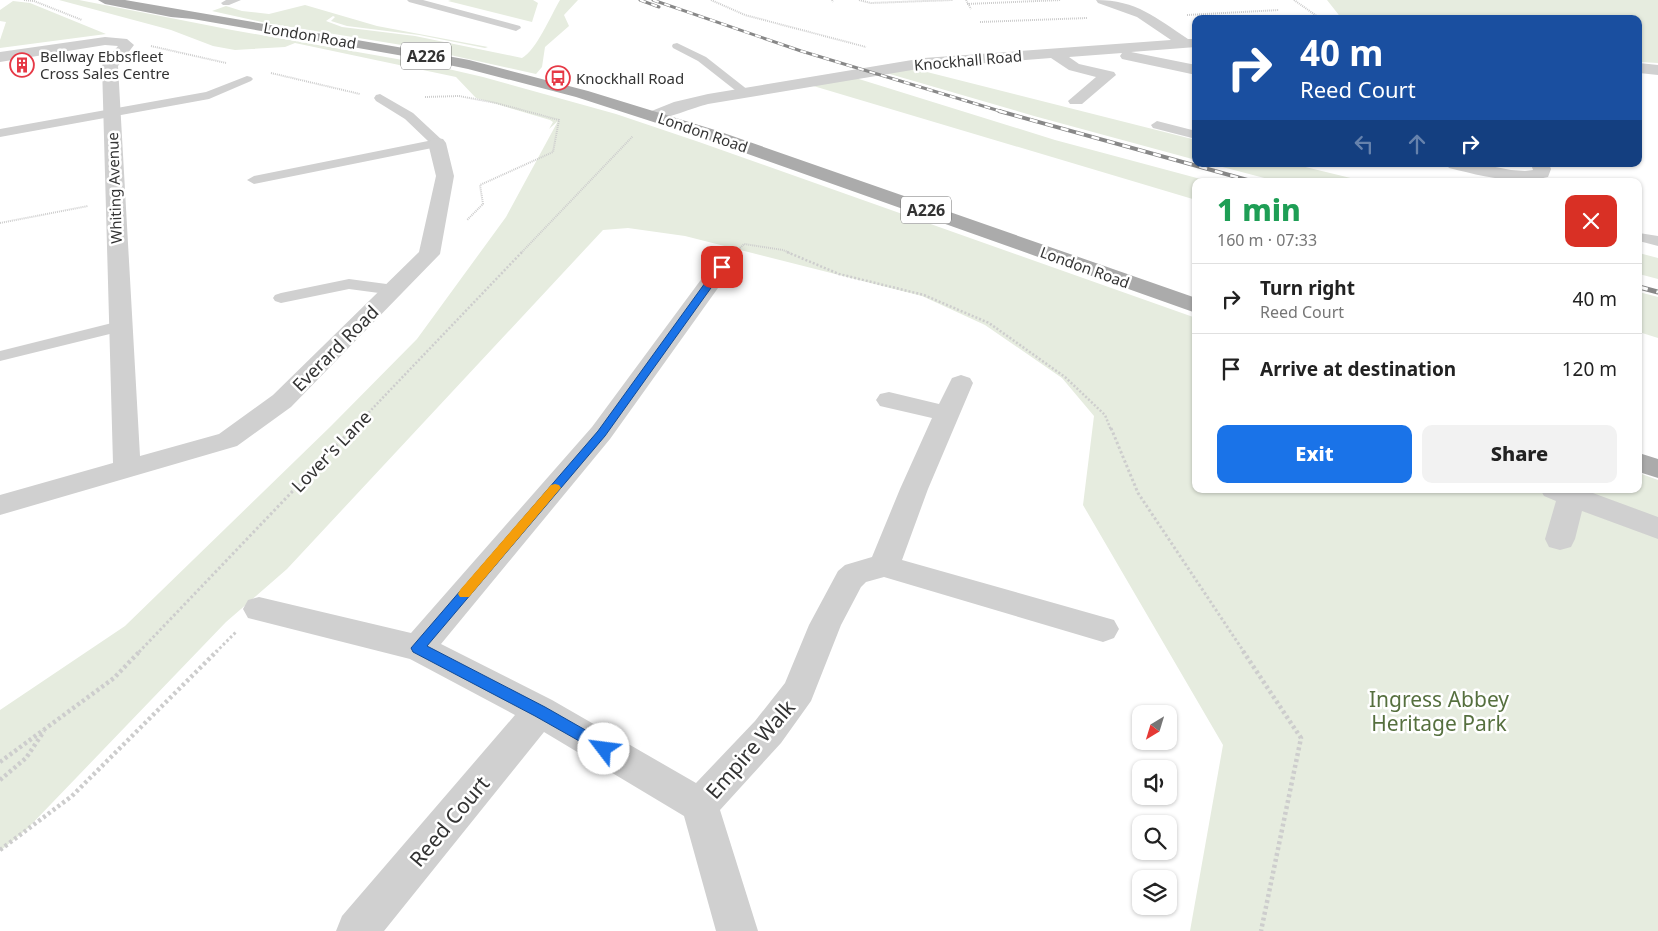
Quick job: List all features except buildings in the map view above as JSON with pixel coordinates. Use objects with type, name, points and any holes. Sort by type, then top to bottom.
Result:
[{"type":"main road","name":"London Road","points":[[105,0],[468,65],[582,94],[655,116],[1192,305]]},
{"type":"main road","name":"London Road","points":[[140,0],[193,15]]},
{"type":"main road","points":[[1642,463],[1658,469]]},
{"type":"street","points":[[1102,0],[1142,14],[1190,43]]},
{"type":"street","name":"Whiting Avenue","points":[[0,57],[105,41],[122,42],[127,45],[110,65],[114,200],[128,467]]},
{"type":"street","name":"Knockhall Road","points":[[655,116],[689,103],[744,92],[911,65],[1190,43]]},
{"type":"street","points":[[1114,48],[1127,56],[1192,69]]},
{"type":"street","points":[[1053,53],[1076,68],[1112,72],[1076,101]]},
{"type":"street","points":[[1642,68],[1658,70]]},
{"type":"street","name":"Everard Road","points":[[0,505],[228,440],[282,402],[429,254],[446,176],[437,143]]},
{"type":"street","points":[[1470,167],[1522,177],[1541,173],[1541,167]]},
{"type":"street","points":[[418,648],[602,433],[722,267]]},
{"type":"street","points":[[961,383],[914,489],[884,566],[1103,629]]},
{"type":"street","points":[[889,400],[948,414]]},
{"type":"street","points":[[1560,539],[1563,493]]},
{"type":"street","points":[[1566,493],[1658,528]]},
{"type":"street","name":"Empire Walk","points":[[737,931],[700,806],[768,732],[799,691],[826,625],[849,578],[856,573],[884,566]]},
{"type":"street","points":[[259,609],[418,648],[540,711],[700,806]]},
{"type":"street","name":"Reed Court","points":[[358,931],[540,711]]},
{"type":"lane","points":[[226,3],[236,0]]},
{"type":"lane","points":[[412,0],[516,28]]},
{"type":"lane","points":[[677,46],[702,59],[744,92]]},
{"type":"lane","points":[[0,134],[210,95],[247,80]]},
{"type":"lane","points":[[380,98],[409,116],[437,143]]},
{"type":"lane","points":[[1158,125],[1192,134]]},
{"type":"lane","points":[[254,180],[437,143]]},
{"type":"lane","points":[[1642,238],[1658,241]]},
{"type":"lane","points":[[281,298],[349,284],[394,290]]},
{"type":"lane","points":[[0,356],[120,326]]},
{"type":"path","points":[[24,0],[34,1],[83,20]]},
{"type":"path","points":[[711,0],[745,15],[871,48]]},
{"type":"path","points":[[859,0],[872,3],[952,0]]},
{"type":"path","points":[[966,0],[971,9]]},
{"type":"path","points":[[967,4],[1061,0]]},
{"type":"path","points":[[1294,0],[1315,15]]},
{"type":"path","points":[[1183,15],[1279,10]]},
{"type":"path","points":[[144,44],[226,63]]},
{"type":"path","points":[[264,72],[380,98],[459,96],[496,103],[559,120],[553,152],[480,185],[483,204],[463,224]]},
{"type":"path","name":"Lover's Lane","points":[[0,762],[114,678],[633,136]]},
{"type":"path","points":[[0,223],[114,200]]},
{"type":"path","points":[[722,267],[744,244],[784,250],[839,274],[924,294],[989,323],[1065,377],[1105,415],[1138,493],[1301,738],[1261,931]]},
{"type":"path","points":[[0,850],[72,796],[259,609]]},
{"type":"path","points":[[0,780],[26,758],[46,728]]},
{"type":"green space","name":"Ingress Abbey Heritage Park","points":[[59,0],[79,0],[232,30],[431,65],[483,77],[616,114],[1192,317],[1192,493],[1642,493],[1642,474],[1658,480],[1658,931],[1190,931],[1223,745],[1083,505],[1094,416],[1062,378],[985,325],[922,296],[685,236],[628,228],[603,230],[287,569],[226,622],[27,829],[0,851],[0,710],[125,626],[331,426],[417,339],[506,217],[558,121],[549,129],[553,122],[550,120],[476,98],[456,77],[295,43],[285,47],[235,50],[213,46],[171,30]]},
{"type":"green space","points":[[533,0],[538,3],[532,22],[448,1]]},
{"type":"green space","points":[[560,0],[578,0],[564,15],[569,26],[545,47],[542,67],[536,74],[414,47],[266,23],[212,11],[226,6],[242,11],[269,14],[305,5],[377,26],[488,47],[419,35],[347,26],[331,21],[335,17],[333,16],[326,21],[342,27],[415,36],[522,58],[538,41]]},
{"type":"green space","points":[[1327,0],[1658,0],[1658,63],[1642,62],[1642,15],[1339,15]]},
{"type":"green space","points":[[13,1],[30,3],[106,34],[0,48],[0,40],[6,22],[0,21],[0,10]]},
{"type":"green space","points":[[892,68],[919,70],[1192,139],[1192,159],[1034,116],[876,70]]},
{"type":"green space","points":[[846,75],[1055,140],[1197,178],[1192,178],[1192,199],[800,82]]},
{"type":"green space","points":[[1222,167],[1305,167],[1351,178],[1265,178]]},
{"type":"green space","points":[[1642,254],[1658,258],[1658,279],[1642,275]]},
{"type":"green space","points":[[1642,293],[1658,297],[1658,338],[1642,333]]},
{"type":"railway","points":[[640,0],[659,7]]},
{"type":"railway","points":[[653,0],[801,51],[1003,112]]},
{"type":"railway","points":[[999,111],[1192,165]]},
{"type":"railway","points":[[1201,167],[1240,178]]},
{"type":"railway","points":[[1642,288],[1658,292]]},
{"type":"slow traffic","points":[[464,594],[555,488]]},
{"type":"place","name":"Bellway Ebbsfleet Cross Sales Centre","points":[[22,65]]},
{"type":"place","name":"Knockhall Road","points":[[558,78]]},
{"type":"route","points":[[604,749],[540,711],[418,648],[602,433],[722,267]]}]
